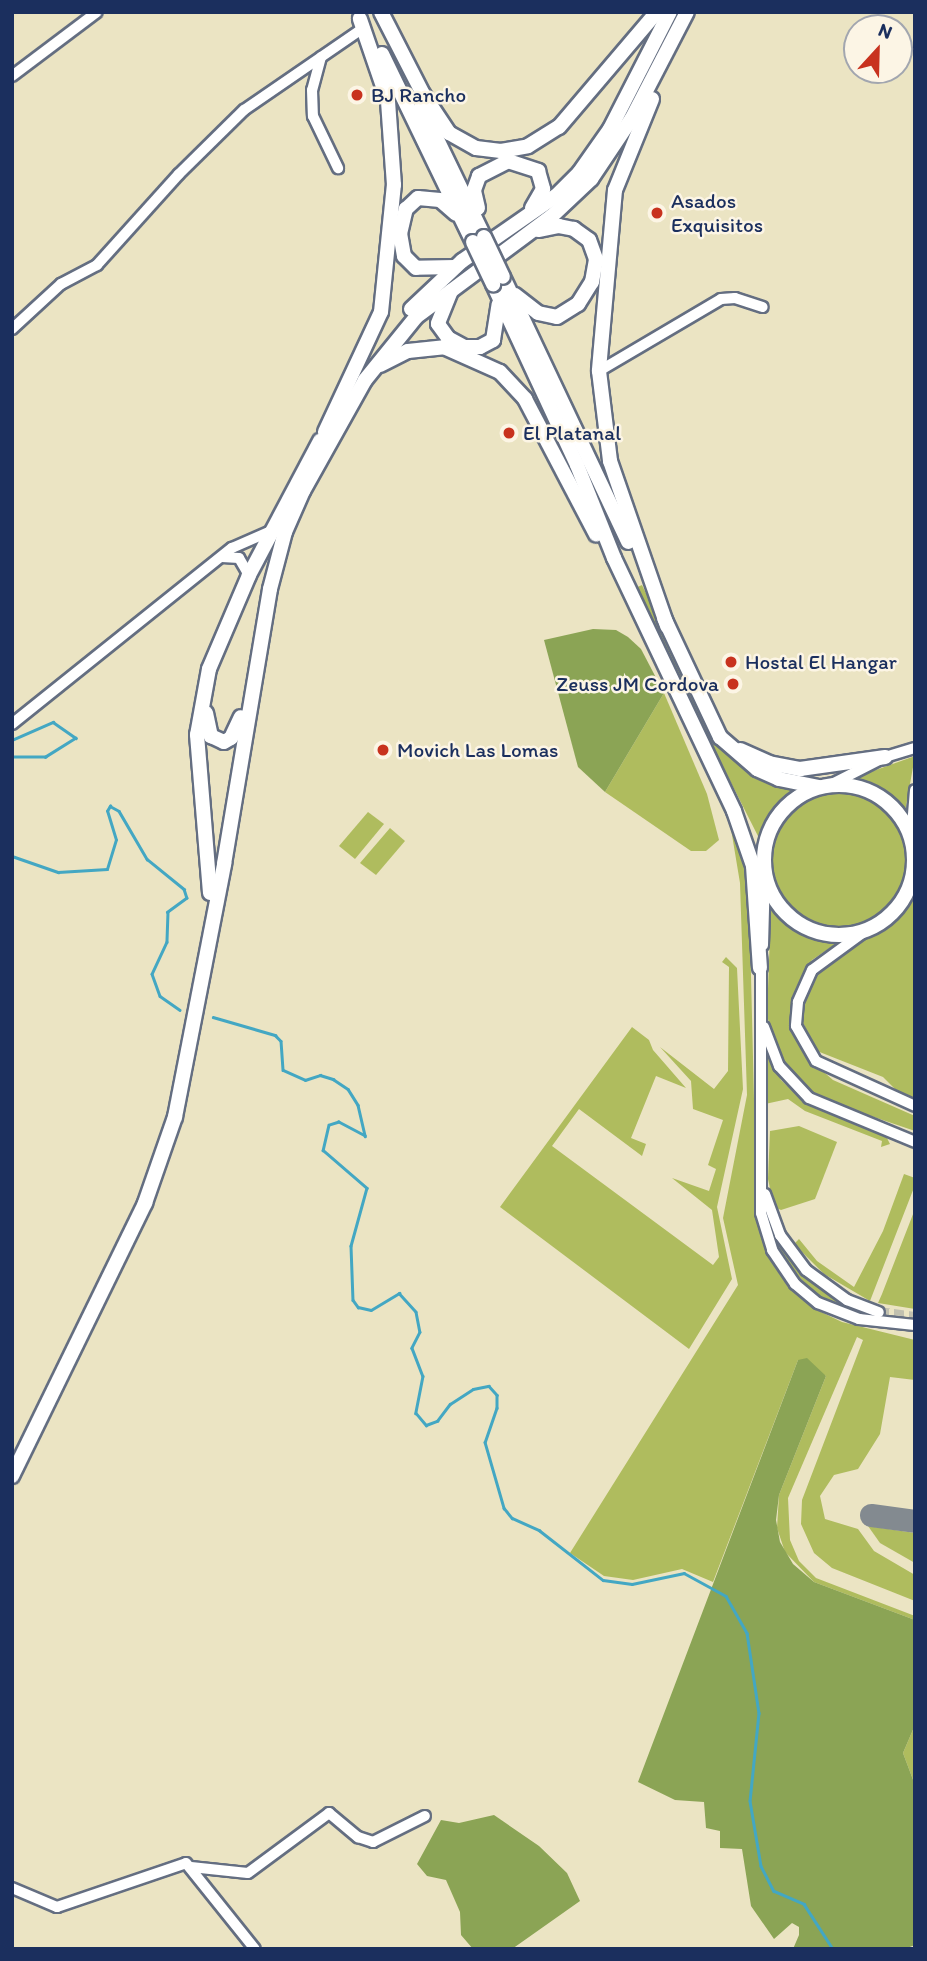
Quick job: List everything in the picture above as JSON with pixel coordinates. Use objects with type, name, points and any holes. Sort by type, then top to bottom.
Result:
[{"type":"main road","points":[[381,12],[423,94],[449,133],[476,148],[501,151],[528,146],[559,127],[657,12]]},
{"type":"main road","points":[[211,915],[209,847],[197,751],[206,684],[249,575],[271,531],[325,432],[379,346],[456,266],[527,226],[556,196],[599,145],[670,12]]},
{"type":"main road","points":[[12,1476],[124,1248],[160,1163],[175,1116],[211,915],[224,864],[270,589],[285,532],[303,491],[371,373],[416,317],[603,164],[687,12]]},
{"type":"main road","points":[[667,625],[610,461],[599,371],[615,191],[636,132],[694,12]]},
{"type":"main road","points":[[362,18],[478,239],[720,737],[757,769],[779,779],[861,788],[880,797],[902,819],[911,838],[914,854],[906,894],[887,918],[869,929],[845,934],[810,928],[781,907],[765,868],[734,811],[614,558],[501,287]]},
{"type":"main road","points":[[362,18],[404,96],[462,220]]},
{"type":"main road","points":[[325,432],[381,312],[391,215],[391,117],[381,74],[362,18]]},
{"type":"main road","points":[[478,239],[475,183],[496,164],[508,161],[533,167],[543,182],[541,196],[527,226]]},
{"type":"main road","points":[[456,266],[416,268],[404,256],[400,234],[406,209],[418,198],[440,200],[478,239]]},
{"type":"main road","points":[[501,287],[538,313],[557,317],[578,304],[592,282],[596,258],[582,233],[559,226],[527,226]]},
{"type":"main road","points":[[454,285],[438,315],[438,324],[448,338],[464,347],[486,345],[497,335],[501,287]]},
{"type":"main road","points":[[371,373],[391,358],[429,347],[453,349],[500,372],[525,399],[594,531],[614,558]]},
{"type":"main road","points":[[206,684],[206,724],[211,736],[224,742],[236,732],[254,682]]},
{"type":"main road","points":[[720,737],[769,763],[800,769],[885,757]]},
{"type":"main road","points":[[765,868],[775,819],[790,803],[825,786]]},
{"type":"main road","points":[[734,811],[753,866],[760,968]]},
{"type":"street","points":[[12,76],[97,12]]},
{"type":"street","points":[[12,329],[61,284],[97,265],[179,174],[244,110],[321,57],[362,18]]},
{"type":"street","points":[[321,57],[312,90],[313,116],[338,168]]},
{"type":"street","points":[[599,371],[721,299],[735,298],[763,307]]},
{"type":"street","points":[[12,724],[220,558],[239,544],[271,531]]},
{"type":"street","points":[[220,558],[239,558],[249,575]]},
{"type":"street","points":[[825,786],[885,757],[915,748]]},
{"type":"street","points":[[911,838],[915,790]]},
{"type":"street","points":[[765,868],[760,968],[763,1185],[761,1213],[767,1237],[795,1284],[834,1311],[885,1322],[915,1325]]},
{"type":"street","points":[[869,929],[812,970],[797,1002],[796,1027],[816,1061],[915,1106]]},
{"type":"street","points":[[760,1000],[772,1055],[792,1083],[819,1104],[915,1142]]},
{"type":"street","points":[[763,1185],[780,1235],[806,1270],[847,1300],[879,1312]]},
{"type":"street","points":[[12,1888],[57,1907],[124,1886],[179,1863],[191,1867],[248,1873],[329,1813],[358,1837],[373,1842],[425,1816]]},
{"type":"street","points":[[191,1867],[255,1949]]},
{"type":"green space","points":[[642,585],[720,747],[757,775],[806,788],[776,811],[761,842],[633,589]]},
{"type":"green space","points":[[593,629],[616,630],[628,637],[641,649],[664,693],[605,792],[578,767],[544,640]]},
{"type":"green space","points":[[664,693],[707,794],[719,840],[706,851],[691,851],[605,792]]},
{"type":"green space","points":[[915,756],[905,812],[881,791],[848,780]]},
{"type":"green space","points":[[839,791],[865,796],[888,811],[903,834],[908,860],[903,886],[888,909],[865,924],[839,929],[813,924],[790,909],[775,886],[770,860],[775,834],[790,811],[813,796]]},
{"type":"green space","points":[[368,812],[384,824],[355,859],[339,846]]},
{"type":"green space","points":[[730,823],[739,839],[749,892],[757,1223],[764,1246],[789,1287],[819,1311],[842,1322],[915,1340],[915,1380],[890,1377],[880,1434],[858,1469],[834,1475],[820,1496],[825,1519],[858,1529],[874,1551],[915,1575],[915,1601],[832,1568],[814,1553],[801,1524],[802,1500],[863,1340],[857,1337],[788,1498],[790,1540],[799,1561],[816,1578],[915,1616],[915,1620],[814,1582],[785,1552],[777,1528],[779,1495],[826,1376],[798,1360],[713,1582],[682,1569],[633,1580],[604,1576],[570,1553],[738,1285],[723,1218],[747,1095],[740,883]]},
{"type":"green space","points":[[390,828],[405,841],[376,875],[360,863]]},
{"type":"green space","points":[[915,885],[915,1100],[901,1095],[883,1077],[817,1051],[801,1019],[811,979],[821,967],[895,918]]},
{"type":"green space","points":[[771,906],[803,932],[843,939],[812,960],[794,993],[792,1021],[804,1055],[833,1080],[915,1116],[915,1131],[815,1097],[783,1066],[767,1016]]},
{"type":"green space","points":[[726,957],[737,968],[743,1089],[717,1207],[732,1279],[689,1349],[500,1207],[632,1027],[649,1040],[653,1050],[686,1088],[656,1076],[631,1138],[646,1144],[642,1156],[579,1109],[552,1146],[713,1265],[719,1257],[712,1210],[672,1178],[709,1191],[716,1169],[708,1165],[723,1120],[693,1109],[691,1081],[660,1047],[714,1089],[728,1071],[729,967],[722,962]]},
{"type":"green space","points":[[764,1051],[781,1080],[802,1100],[887,1138],[890,1144],[881,1147],[882,1141],[805,1111],[788,1099],[765,1104]]},
{"type":"green space","points":[[799,1126],[837,1142],[815,1199],[781,1210],[774,1207],[768,1179],[770,1131]]},
{"type":"green space","points":[[904,1174],[915,1178],[915,1185],[870,1301],[824,1274],[794,1244],[799,1239],[817,1261],[854,1287],[883,1231]]},
{"type":"green space","points":[[915,1209],[915,1309],[878,1303],[882,1294]]},
{"type":"green space","points":[[770,1227],[783,1250],[815,1284],[845,1303],[882,1317],[831,1303],[811,1290],[786,1262]]},
{"type":"green space","points":[[807,1358],[826,1376],[779,1495],[776,1520],[780,1542],[793,1564],[814,1582],[915,1620],[915,1725],[903,1753],[915,1785],[915,1945],[907,1948],[793,1949],[799,1935],[799,1927],[792,1923],[774,1939],[751,1906],[742,1849],[720,1848],[720,1831],[706,1828],[704,1802],[675,1800],[638,1782],[798,1360]]},
{"type":"green space","points":[[868,1526],[915,1533],[915,1563],[880,1543]]},
{"type":"green space","points":[[915,1725],[915,1785],[903,1753]]},
{"type":"green space","points":[[494,1815],[539,1846],[567,1873],[580,1901],[512,1949],[473,1949],[461,1935],[460,1912],[446,1880],[427,1876],[417,1864],[441,1820],[459,1823]]},
{"type":"waterway","points":[[12,740],[53,722],[76,738],[46,757],[12,757]]},
{"type":"waterway","points":[[12,856],[58,872],[107,869],[116,840],[107,811],[110,806],[119,811],[147,859],[184,889],[187,898],[168,912],[167,942],[152,974],[160,996],[180,1010]]},
{"type":"waterway","points":[[213,1017],[275,1035],[281,1041],[283,1070],[305,1080],[320,1075],[333,1079],[348,1089],[358,1105],[365,1136],[339,1122],[329,1125],[323,1150],[367,1188],[351,1246],[353,1300],[358,1307],[371,1310],[399,1293],[416,1312],[420,1332],[412,1348],[423,1376],[416,1413],[426,1425],[437,1421],[450,1404],[473,1389],[489,1386],[497,1395],[497,1408],[485,1442],[504,1508],[512,1518],[539,1530],[603,1580],[632,1584],[684,1573],[726,1596],[747,1633],[759,1713],[750,1801],[761,1866],[774,1891],[804,1904],[833,1949]]},
{"type":"taxiway","points":[[871,1515],[915,1521]]},
{"type":"tunnel","points":[[879,1312],[915,1317]]},
{"type":"place","name":"BJ Rancho","points":[[357,95]]},
{"type":"place","name":"Asados Exquisitos","points":[[657,213]]},
{"type":"place","name":"El Platanal","points":[[509,433]]},
{"type":"place","name":"Hostal El Hangar","points":[[731,662]]},
{"type":"place","name":"Zeuss JM Cordova","points":[[733,684]]},
{"type":"place","name":"Movich Las Lomas","points":[[383,750]]}]
